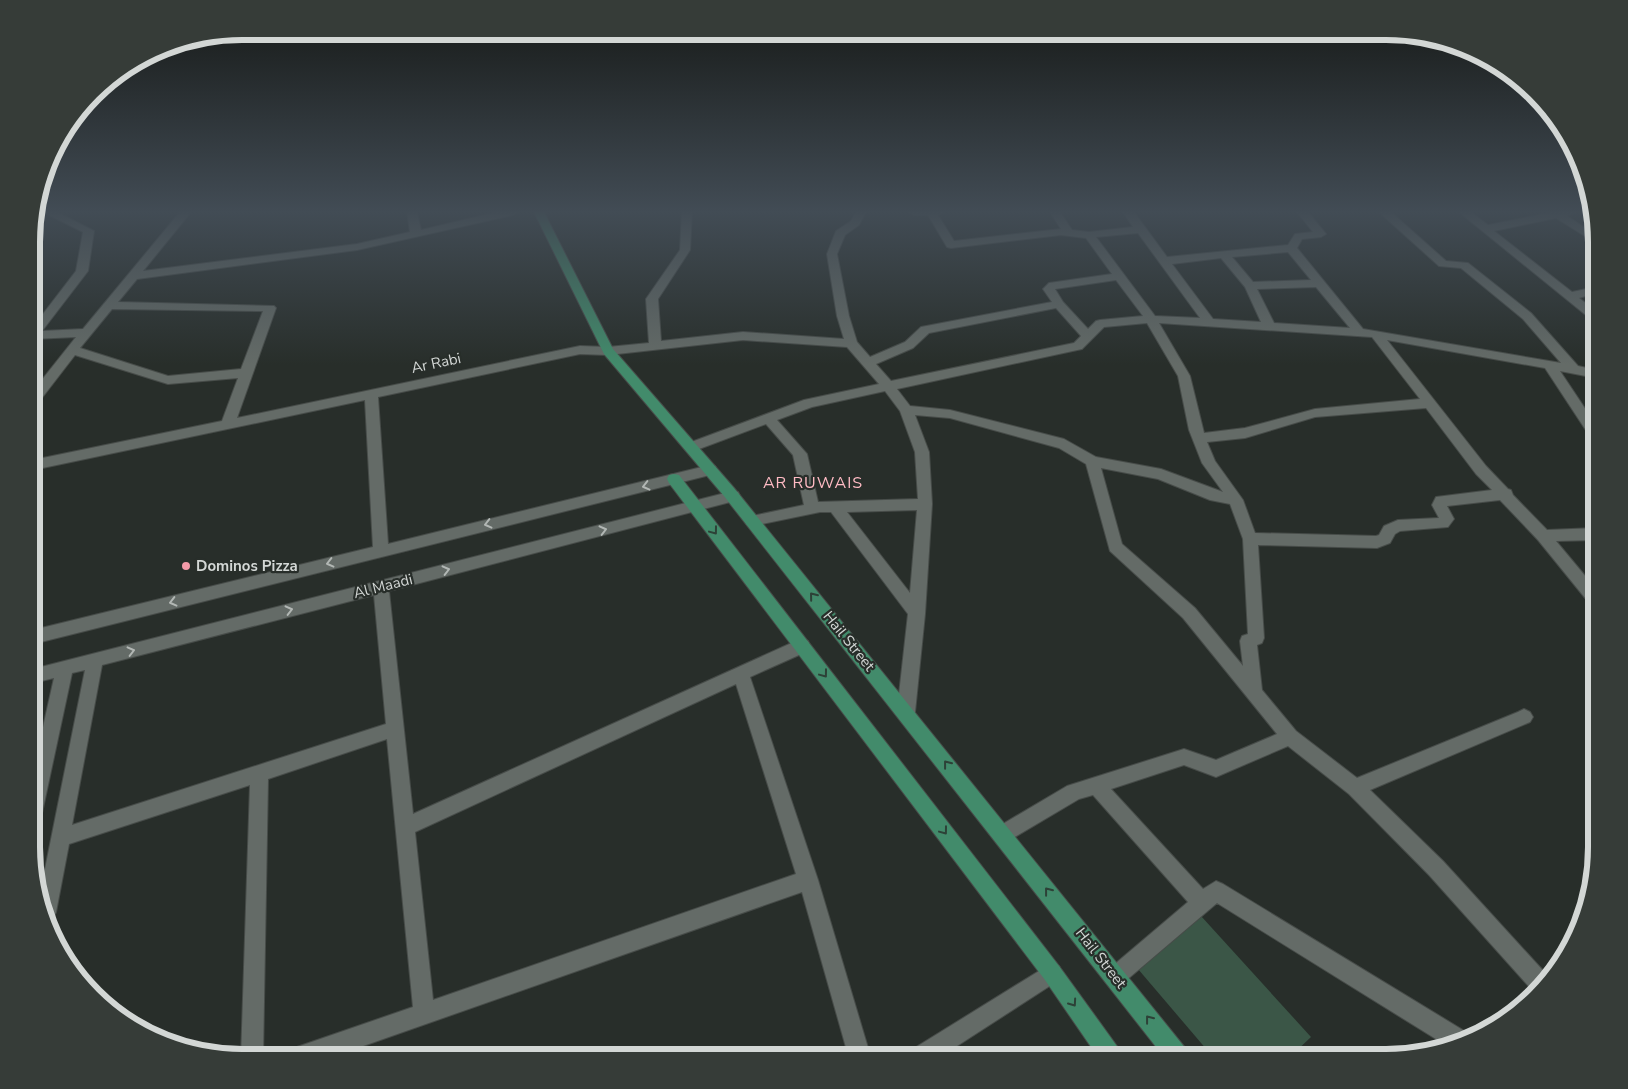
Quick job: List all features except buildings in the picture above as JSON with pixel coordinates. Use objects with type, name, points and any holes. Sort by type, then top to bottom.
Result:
[{"type":"main road","name":"Hail Street","points":[[564,263],[608,351],[732,496],[1004,834],[1172,1049]]},
{"type":"main road","points":[[674,478],[1052,972],[1105,1049]]},
{"type":"street","points":[[40,326],[82,271],[83,263]]},
{"type":"street","points":[[40,391],[143,263]]},
{"type":"street","points":[[132,276],[234,263]]},
{"type":"street","points":[[655,346],[652,299],[676,263]]},
{"type":"street","points":[[834,263],[843,316],[851,343],[906,410],[922,452],[925,504],[917,614],[906,712]]},
{"type":"street","points":[[1109,263],[1151,319],[1184,376],[1200,438],[1209,464],[1236,500],[1250,539],[1256,638],[1248,641],[1254,693]]},
{"type":"street","points":[[1165,263],[1209,322]]},
{"type":"street","points":[[1231,263],[1250,286],[1269,326]]},
{"type":"street","points":[[1303,263],[1359,332]]},
{"type":"street","points":[[1442,263],[1464,265],[1527,316],[1574,370]]},
{"type":"street","points":[[1529,263],[1588,309]]},
{"type":"street","points":[[1088,336],[1059,304],[1051,293],[1050,286],[1119,276]]},
{"type":"street","points":[[1250,286],[1319,282]]},
{"type":"street","points":[[1572,296],[1588,292]]},
{"type":"street","points":[[868,363],[909,345],[925,330],[1059,304]]},
{"type":"street","points":[[108,305],[270,308],[228,423]]},
{"type":"street","points":[[691,447],[809,403],[1078,346],[1100,324],[1151,319],[1376,334],[1550,364],[1588,373]]},
{"type":"street","points":[[40,335],[86,332]]},
{"type":"street","points":[[1376,334],[1482,470],[1543,536],[1588,590]]},
{"type":"street","name":"Ar Rabi","points":[[40,463],[580,350],[608,351],[743,336],[851,343]]},
{"type":"street","points":[[72,350],[168,380],[247,372]]},
{"type":"street","points":[[1550,364],[1588,423]]},
{"type":"street","points":[[371,393],[381,551]]},
{"type":"street","points":[[1200,438],[1245,432],[1315,413],[1429,403]]},
{"type":"street","points":[[906,410],[950,414],[1064,444],[1092,461],[1161,474],[1215,496],[1236,500]]},
{"type":"street","points":[[768,418],[800,454],[812,509]]},
{"type":"street","points":[[1092,461],[1115,547],[1189,613],[1290,737],[1355,788],[1436,868],[1537,981]]},
{"type":"street","points":[[40,635],[710,470]]},
{"type":"street","points":[[1250,539],[1377,542],[1385,539],[1389,530],[1398,526],[1443,522],[1447,519],[1439,505],[1441,501],[1506,494]]},
{"type":"street","name":"Al Maadi","points":[[40,674],[732,496]]},
{"type":"street","points":[[752,521],[812,509],[925,504]]},
{"type":"street","points":[[835,507],[917,614]]},
{"type":"street","points":[[1543,536],[1588,534]]},
{"type":"street","points":[[381,587],[424,1014]]},
{"type":"street","points":[[405,827],[802,646]]},
{"type":"street","points":[[48,902],[95,660]]},
{"type":"street","points":[[40,781],[65,668]]},
{"type":"street","points":[[741,674],[808,880],[857,1049]]},
{"type":"street","points":[[1355,788],[1524,717]]},
{"type":"street","points":[[60,838],[395,729]]},
{"type":"street","points":[[1004,834],[1074,792],[1184,757],[1216,769],[1290,737]]},
{"type":"street","points":[[252,1049],[259,774]]},
{"type":"street","points":[[1096,785],[1202,902]]},
{"type":"street","points":[[332,1049],[424,1014],[808,880]]},
{"type":"street","points":[[1116,976],[1216,891],[1453,1037]]},
{"type":"street","points":[[935,1049],[1052,972]]},
{"type":"green space","points":[[1201,916],[1311,1037],[1298,1049],[1206,1049],[1138,969]]},
{"type":"place","name":"Dominos Pizza","points":[[186,566]]},
{"type":"district","name":"AR RUWAIS","points":[[813,482]]}]
